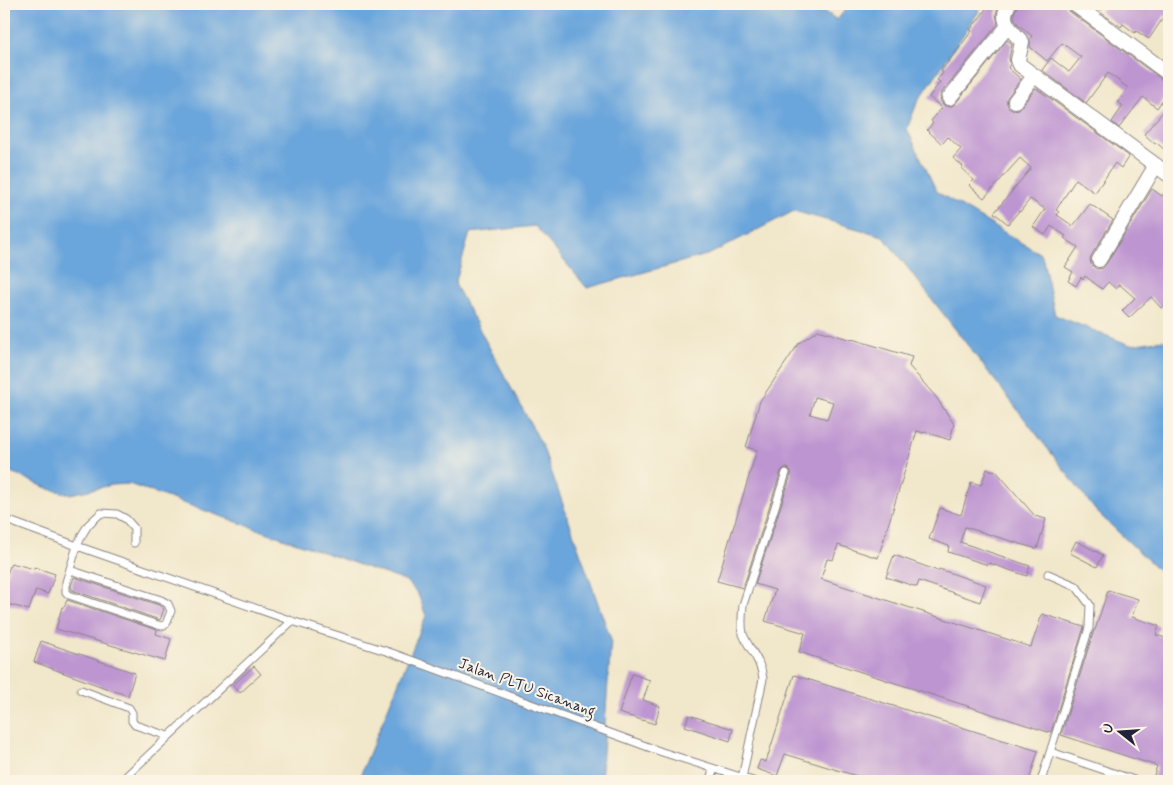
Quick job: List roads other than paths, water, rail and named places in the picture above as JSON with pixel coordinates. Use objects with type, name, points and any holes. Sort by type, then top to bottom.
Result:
[{"type":"street","points":[[1010,4],[1007,7],[1005,17],[1008,26],[1022,42],[1018,63],[1169,175]]},
{"type":"street","points":[[1074,4],[1169,74]]},
{"type":"street","points":[[949,98],[1008,26]]},
{"type":"street","points":[[1015,102],[1034,76]]},
{"type":"street","points":[[1099,260],[1156,165]]},
{"type":"lane","points":[[742,778],[763,679],[760,663],[744,634],[741,620],[743,605],[786,473]]},
{"type":"lane","points":[[70,570],[168,604],[171,611],[166,624],[162,626],[69,595],[66,592],[66,582],[77,546],[88,525],[101,513],[117,514],[126,519],[134,528],[134,543]]},
{"type":"lane","name":"Jalan PLTU Sicanang","points":[[4,519],[292,621],[389,652],[662,752],[752,781]]},
{"type":"lane","points":[[1041,781],[1089,628],[1090,605],[1076,586],[1048,574]]},
{"type":"lane","points":[[121,781],[292,621]]},
{"type":"lane","points":[[81,690],[129,708],[135,725],[168,736]]},
{"type":"lane","points":[[1051,752],[1137,781]]},
{"type":"lane","points":[[709,781],[714,769]]},
{"type":"water","points":[[4,4],[815,4],[837,20],[850,4],[984,4],[917,103],[907,129],[937,192],[1042,255],[1055,315],[1130,345],[1163,340],[1169,344],[1169,580],[1096,511],[883,236],[794,211],[710,254],[587,288],[535,226],[470,233],[455,284],[542,445],[611,640],[601,781],[358,781],[426,616],[418,594],[406,581],[129,484],[112,485],[70,494],[49,489],[4,469]]}]
